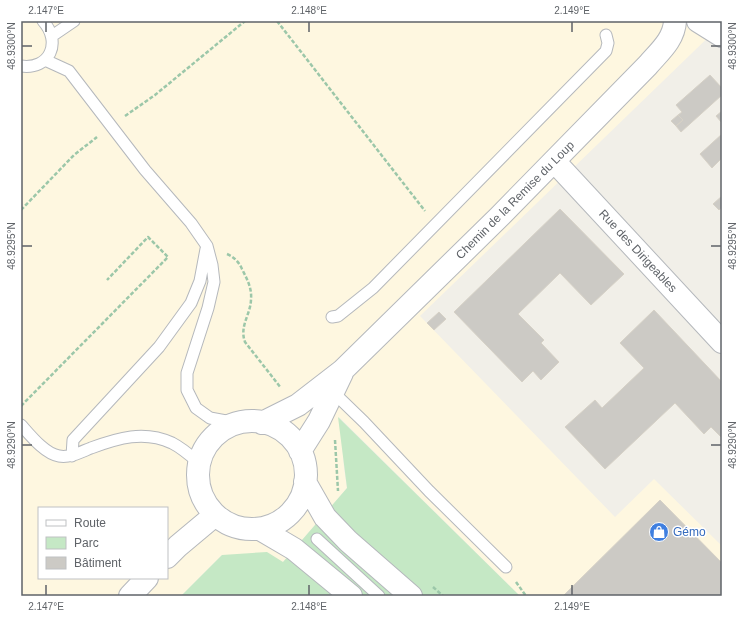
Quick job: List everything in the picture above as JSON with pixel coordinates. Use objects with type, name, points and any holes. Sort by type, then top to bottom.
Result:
[{"type":"street","name":"Chemin de la Remise du Loup","points":[[262,422],[298,405],[342,371],[494,223],[648,65],[668,42],[675,26],[675,21]]},
{"type":"street","points":[[698,21],[722,36]]},
{"type":"street","name":"Rue des Dirigeables","points":[[554,161],[722,342]]},
{"type":"street","name":"Chemin de la Remise du Loup","points":[[300,451],[319,420],[342,371]]},
{"type":"street","points":[[262,422],[278,428],[291,438],[300,451],[305,466],[305,482],[300,499],[290,513],[276,524],[260,529],[244,529],[228,524],[215,515],[206,504],[200,491],[198,477],[199,463],[204,449],[213,438],[224,429],[238,423],[262,422]]},
{"type":"street","points":[[305,482],[325,518],[348,541],[411,596]]},
{"type":"street","points":[[168,556],[215,515]]},
{"type":"street","points":[[260,529],[294,549],[350,596]]},
{"type":"street","points":[[130,596],[146,579]]},
{"type":"lane","points":[[21,66],[33,66],[45,60],[50,53],[53,44],[52,36],[49,28],[43,21]]},
{"type":"lane","points":[[52,36],[74,21]]},
{"type":"lane","points":[[332,317],[338,316],[373,288],[606,52],[608,44],[606,35]]},
{"type":"lane","points":[[45,60],[69,71],[145,170],[192,223],[207,246],[212,265],[214,282],[208,308],[187,373],[187,390],[196,408],[210,418],[238,423]]},
{"type":"lane","points":[[72,456],[73,440],[159,347],[191,303],[200,281],[207,246]]},
{"type":"lane","points":[[333,392],[364,422],[429,491],[506,567]]},
{"type":"lane","points":[[21,425],[47,451],[58,456],[72,456],[108,442],[130,437],[151,436],[172,443],[199,463]]},
{"type":"lane","points":[[317,539],[379,596]]},
{"type":"path","points":[[21,210],[74,155],[88,143],[155,95],[245,21]]},
{"type":"path","points":[[277,21],[421,204],[435,225]]},
{"type":"path","points":[[21,406],[168,257],[148,237],[106,280]]},
{"type":"path","points":[[207,246],[230,255],[239,262],[249,282],[251,300],[243,327],[242,336],[245,342],[285,393]]},
{"type":"path","points":[[334,434],[336,442],[339,497]]},
{"type":"path","points":[[430,584],[443,596]]},
{"type":"shaded area","points":[[21,21],[721,21],[722,24],[420,316],[615,517],[654,479],[722,546],[722,596],[520,596],[339,417],[347,488],[282,563],[222,555],[181,596],[21,596]]},
{"type":"green space","points":[[338,417],[520,596],[181,596],[222,555],[267,552],[283,562],[347,488]]},
{"type":"building","points":[[710,75],[722,88],[722,95],[681,132],[676,126],[683,120],[678,115],[682,112],[676,105]]},
{"type":"building","points":[[722,111],[722,123],[716,116]]},
{"type":"building","points":[[678,115],[683,120],[676,126],[671,121]]},
{"type":"building","points":[[722,134],[722,158],[712,168],[700,154]]},
{"type":"building","points":[[722,196],[722,207],[719,210],[713,204]]},
{"type":"building","points":[[560,209],[624,274],[591,305],[560,273],[518,314],[544,340],[541,343],[559,362],[541,380],[533,371],[522,382],[454,312]]},
{"type":"building","points":[[654,310],[722,382],[722,438],[711,427],[704,434],[675,403],[605,469],[565,427],[595,400],[602,408],[644,368],[620,343]]},
{"type":"building","points":[[439,312],[446,319],[434,330],[427,323]]},
{"type":"building","name":"Gémo","points":[[660,500],[722,563],[722,596],[563,596]]},
{"type":"place","name":"Gémo","points":[[659,532]]}]
